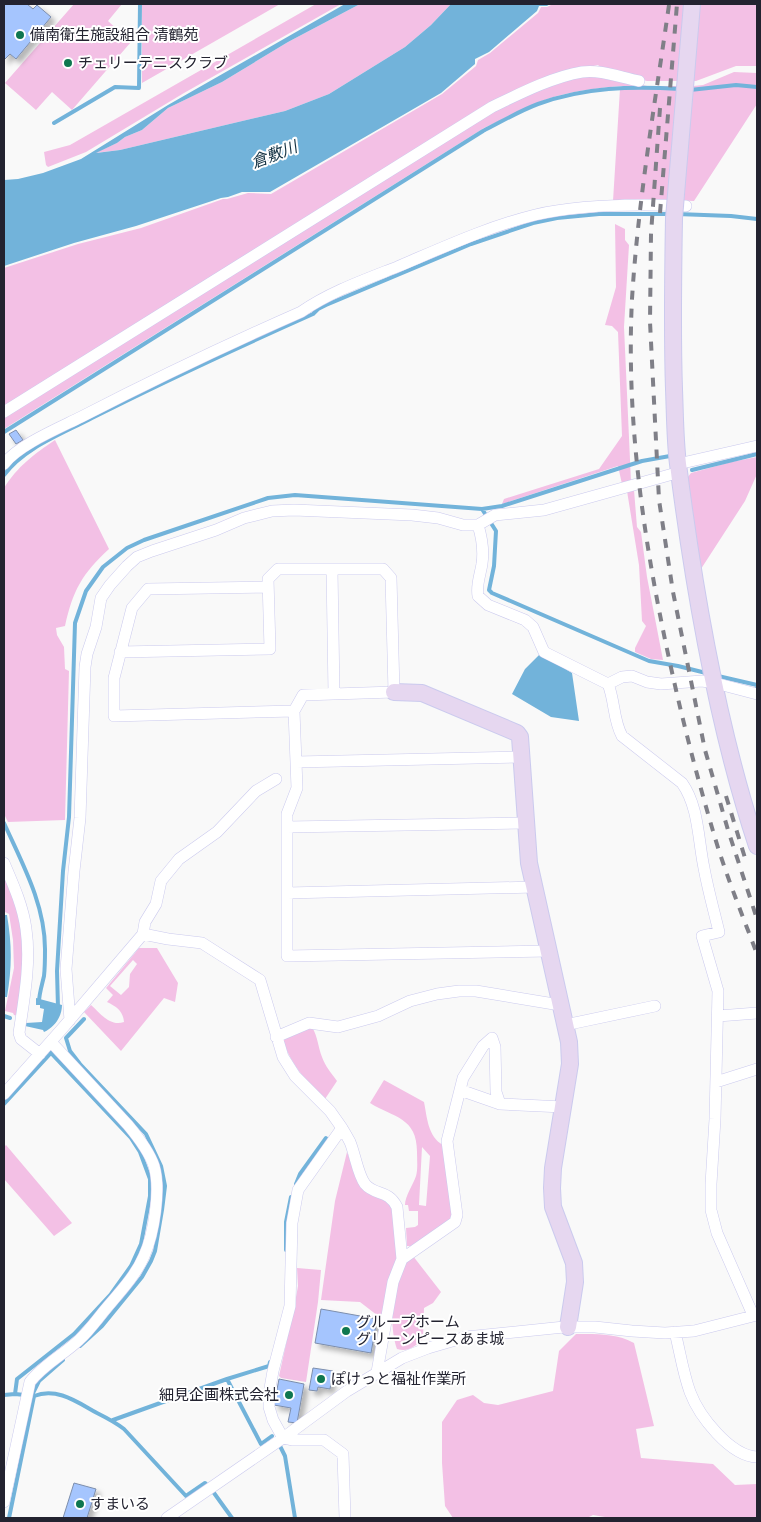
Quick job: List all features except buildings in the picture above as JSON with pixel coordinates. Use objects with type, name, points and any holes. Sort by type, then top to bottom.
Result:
[{"type":"street","points":[[692,4],[674,218],[672,329],[679,468],[693,572],[725,731],[757,846]]},
{"type":"street","points":[[4,412],[492,107],[545,84],[583,72],[596,72],[639,81]]},
{"type":"street","points":[[4,464],[34,440],[184,364],[301,312],[314,303],[340,291],[470,237],[510,222],[562,210],[631,204],[686,206]]},
{"type":"street","points":[[70,1020],[66,969],[80,818],[85,667],[87,654],[96,627],[101,598],[118,575],[137,557],[152,550],[216,530],[244,518],[272,511],[412,515],[438,518],[463,525],[485,521],[495,515],[544,510],[757,446]]},
{"type":"street","points":[[167,1518],[377,1372],[402,1358],[428,1348],[466,1337],[568,1326],[595,1327],[632,1332],[694,1331],[755,1315],[717,1233],[711,1210],[718,991],[702,936],[718,932],[704,868],[696,818],[689,792],[682,783],[622,736],[617,728],[612,693],[608,684],[544,652],[533,627],[525,620],[488,605],[478,596],[477,587],[482,564],[485,521]]},
{"type":"street","points":[[120,652],[270,650],[268,579],[278,569],[383,569],[391,578],[394,692]]},
{"type":"street","points":[[332,569],[334,694]]},
{"type":"street","points":[[268,587],[148,590],[132,608],[120,652],[114,678],[114,716],[294,711]]},
{"type":"street","points":[[608,684],[622,677],[632,676],[647,682],[661,684],[702,681],[714,677],[755,694]]},
{"type":"street","points":[[548,951],[287,956],[287,814],[297,788],[294,711],[303,695],[422,693],[517,733],[520,737],[529,863],[569,1042],[570,1064],[553,1168],[552,1188],[553,1207],[574,1263],[575,1282],[568,1326]]},
{"type":"street","points":[[296,762],[522,757]]},
{"type":"street","points":[[4,1094],[70,1020],[142,934],[145,922],[156,904],[161,881],[179,859],[217,832],[256,791],[276,779]]},
{"type":"street","points":[[287,827],[526,822]]},
{"type":"street","points":[[4,863],[19,901],[26,929],[27,973],[19,1033],[21,1039],[40,1054]]},
{"type":"street","points":[[287,893],[534,887]]},
{"type":"street","points":[[142,934],[202,943],[260,980],[283,1057],[296,1076],[330,1111],[342,1128],[350,1142],[364,1183],[394,1200],[397,1207],[402,1259],[393,1282],[377,1372]]},
{"type":"street","points":[[276,1037],[309,1023],[338,1027],[378,1016],[410,1001],[459,991],[476,991],[560,1005]]},
{"type":"street","points":[[565,1025],[655,1006]]},
{"type":"street","points":[[718,1016],[757,1013]]},
{"type":"street","points":[[402,1259],[455,1222],[457,1215],[447,1141],[463,1078],[483,1046],[492,1038],[495,1047],[496,1092],[500,1104]]},
{"type":"street","points":[[4,1502],[30,1382],[36,1374],[80,1340],[133,1275],[147,1249],[156,1197],[157,1182],[154,1167],[148,1152],[139,1138],[51,1042]]},
{"type":"street","points":[[716,1082],[757,1070]]},
{"type":"street","points":[[460,1090],[500,1104],[563,1107]]},
{"type":"street","points":[[342,1128],[298,1190],[292,1223],[290,1306],[273,1370],[269,1394],[273,1420],[283,1438],[292,1440],[324,1440],[343,1454],[345,1518]]},
{"type":"street","points":[[675,1332],[691,1393],[706,1421],[734,1449],[750,1457],[757,1458]]},
{"type":"shaded area","name":"チェリーテニスクラブ","points":[[74,4],[122,4],[108,21],[131,42],[72,110],[52,92],[36,110],[5,83]]},
{"type":"shaded area","points":[[142,4],[280,4],[142,83]]},
{"type":"shaded area","points":[[316,4],[341,4],[184,93],[86,152],[48,167],[46,165],[44,152],[70,145]]},
{"type":"shaded area","points":[[360,4],[451,4],[431,25],[405,47],[329,94],[285,111],[120,150],[95,153],[142,130],[168,108],[222,82],[288,42]]},
{"type":"shaded area","points":[[553,4],[757,4],[757,66],[736,66],[696,81],[647,81],[603,70],[598,65],[539,81],[4,407],[4,268],[78,244],[141,228],[223,199],[248,193],[271,194],[442,94],[476,66],[478,60],[490,53],[538,13],[541,7]]},
{"type":"shaded area","points":[[734,72],[757,73],[757,104],[694,201],[625,199],[613,201],[620,89],[623,88],[622,86],[584,90],[547,99],[484,128],[4,429],[4,416],[490,112],[553,84],[587,74],[647,86],[693,86],[703,85]]},
{"type":"shaded area","points":[[615,224],[625,229],[625,240],[629,245],[624,327],[631,482],[622,484],[618,466],[502,504],[504,499],[599,469],[622,436],[618,332],[612,326],[605,325],[616,287]]},
{"type":"shaded area","points":[[55,440],[109,549],[80,583],[71,602],[65,626],[56,628],[57,635],[64,647],[65,669],[69,671],[65,820],[8,822],[4,814],[4,488],[26,461]]},
{"type":"shaded area","points":[[757,457],[757,474],[745,501],[699,572],[687,478],[691,473]]},
{"type":"shaded area","points":[[634,490],[637,527],[641,532],[647,577],[663,660],[651,659],[635,652],[635,648],[646,626],[642,621],[639,565],[627,491]]},
{"type":"shaded area","points":[[4,869],[16,897],[25,939],[18,1016],[5,1011],[14,968],[13,940],[9,914],[5,912],[4,908]]},
{"type":"shaded area","points":[[139,948],[157,948],[178,983],[175,1002],[164,998],[121,1051],[84,1012],[91,1005],[110,1021],[114,1023],[124,1022],[119,1010],[107,1002],[113,995],[106,988]],"holes":[[[133,960],[137,964],[130,974],[129,987],[121,995],[110,986]]]},
{"type":"shaded area","points":[[312,1027],[316,1034],[323,1060],[337,1081],[325,1099],[300,1072],[290,1057],[282,1039]]},
{"type":"shaded area","points":[[384,1080],[424,1102],[431,1132],[443,1145],[455,1217],[417,1246],[407,1246],[406,1228],[418,1225],[418,1211],[409,1211],[408,1205],[405,1205],[406,1198],[417,1173],[416,1140],[413,1132],[402,1120],[370,1103]],"holes":[[[422,1147],[430,1156],[426,1206],[419,1205]]]},
{"type":"shaded area","points":[[6,1145],[72,1223],[54,1236],[4,1179],[4,1147]]},
{"type":"shaded area","points":[[347,1152],[359,1183],[391,1201],[398,1259],[382,1319],[360,1302],[321,1300],[335,1201]]},
{"type":"shaded area","points":[[413,1256],[441,1292],[433,1303],[424,1308],[423,1339],[411,1348],[401,1350],[397,1349],[394,1339],[393,1300],[400,1274]]},
{"type":"shaded area","points":[[297,1268],[321,1270],[306,1382],[281,1378],[279,1376],[298,1286]]},
{"type":"shaded area","points":[[576,1334],[620,1337],[634,1343],[654,1426],[636,1429],[641,1458],[713,1464],[735,1485],[757,1484],[757,1518],[611,1518],[593,1515],[587,1518],[453,1518],[445,1506],[442,1422],[457,1400],[473,1395],[484,1403],[498,1405],[553,1391],[559,1351]]},
{"type":"water","name":"倉敷川","points":[[345,4],[360,4],[288,42],[222,82],[168,108],[142,130],[96,153],[120,150],[285,111],[329,94],[405,47],[431,25],[451,4],[550,4],[539,6],[537,11],[489,52],[475,59],[475,64],[441,93],[270,192],[242,192],[4,266],[4,180],[43,173],[81,159],[168,105]]},
{"type":"water","points":[[540,654],[572,673],[579,721],[551,717],[512,694],[525,669]]},
{"type":"water","points":[[4,915],[7,915],[11,946],[11,966],[7,997],[4,997]]},
{"type":"water","points":[[36,998],[62,1005],[57,1021],[44,1032],[43,1030],[25,1026],[26,1023],[42,1022],[44,1009],[40,1008],[40,1005],[36,1005]]},
{"type":"waterway","points":[[54,123],[115,87],[139,88],[140,4]]},
{"type":"waterway","points":[[690,90],[736,85],[757,87]]},
{"type":"waterway","points":[[4,432],[483,131],[517,113],[556,98],[591,91],[626,88],[680,89]]},
{"type":"waterway","points":[[4,475],[33,449],[119,404],[313,314],[326,305],[471,244],[533,223],[557,218],[599,214],[670,214]]},
{"type":"waterway","points":[[677,214],[757,219]]},
{"type":"waterway","points":[[692,470],[757,454]]},
{"type":"waterway","points":[[58,1008],[57,971],[63,871],[69,817],[75,623],[86,591],[103,567],[127,548],[144,540],[268,498],[295,495],[482,509],[502,506],[642,461],[670,456]]},
{"type":"waterway","points":[[482,509],[496,531],[494,566],[489,590],[492,593],[649,661],[706,673]]},
{"type":"waterway","points":[[718,676],[757,685],[757,688]]},
{"type":"waterway","points":[[4,823],[31,884],[41,916],[44,932],[45,963],[39,1002]]},
{"type":"waterway","points":[[4,1016],[10,1018]]},
{"type":"waterway","points":[[80,1346],[102,1326],[142,1277],[151,1261],[155,1251],[165,1186],[161,1166],[146,1134],[70,1051],[66,1038],[84,1019]]},
{"type":"waterway","points":[[9,1518],[34,1396],[15,1394],[17,1379],[74,1334],[111,1294],[131,1266],[141,1244],[150,1196],[150,1179],[140,1152],[131,1138],[50,1052]]},
{"type":"waterway","points":[[4,1104],[50,1054]]},
{"type":"waterway","points":[[296,1184],[300,1174],[326,1138]]},
{"type":"waterway","points":[[286,1250],[286,1222],[291,1197]]},
{"type":"waterway","points":[[32,1395],[39,1381],[63,1360]]},
{"type":"waterway","points":[[227,1379],[269,1366],[270,1362]]},
{"type":"waterway","points":[[113,1420],[227,1379],[261,1444],[272,1436]]},
{"type":"waterway","points":[[34,1396],[51,1393],[67,1397],[117,1424],[124,1429],[186,1496],[206,1484]]},
{"type":"waterway","points":[[4,1395],[15,1394]]},
{"type":"waterway","points":[[280,1446],[285,1456],[295,1518]]},
{"type":"waterway","points":[[214,1493],[232,1518]]},
{"type":"railway","points":[[660,213],[677,4]]},
{"type":"railway","points":[[669,5],[638,226],[632,299],[631,373],[635,447],[650,558],[681,713],[718,847],[757,954]]},
{"type":"railway","points":[[660,108],[651,234],[650,322],[659,500],[673,592],[705,750],[728,830],[757,919]]},
{"type":"railway","points":[[726,796],[745,858]]},
{"type":"place","name":"備南衛生施設組合 清鶴苑","points":[[20,35]]},
{"type":"place","name":"チェリーテニスクラブ","points":[[68,63]]},
{"type":"place","name":"グループホーム グリーンピースあま城","points":[[346,1331]]},
{"type":"place","name":"ぽけっと福祉作業所","points":[[321,1379]]},
{"type":"place","name":"細見企画株式会社","points":[[289,1395]]},
{"type":"place","name":"すまいる","points":[[80,1504]]}]
